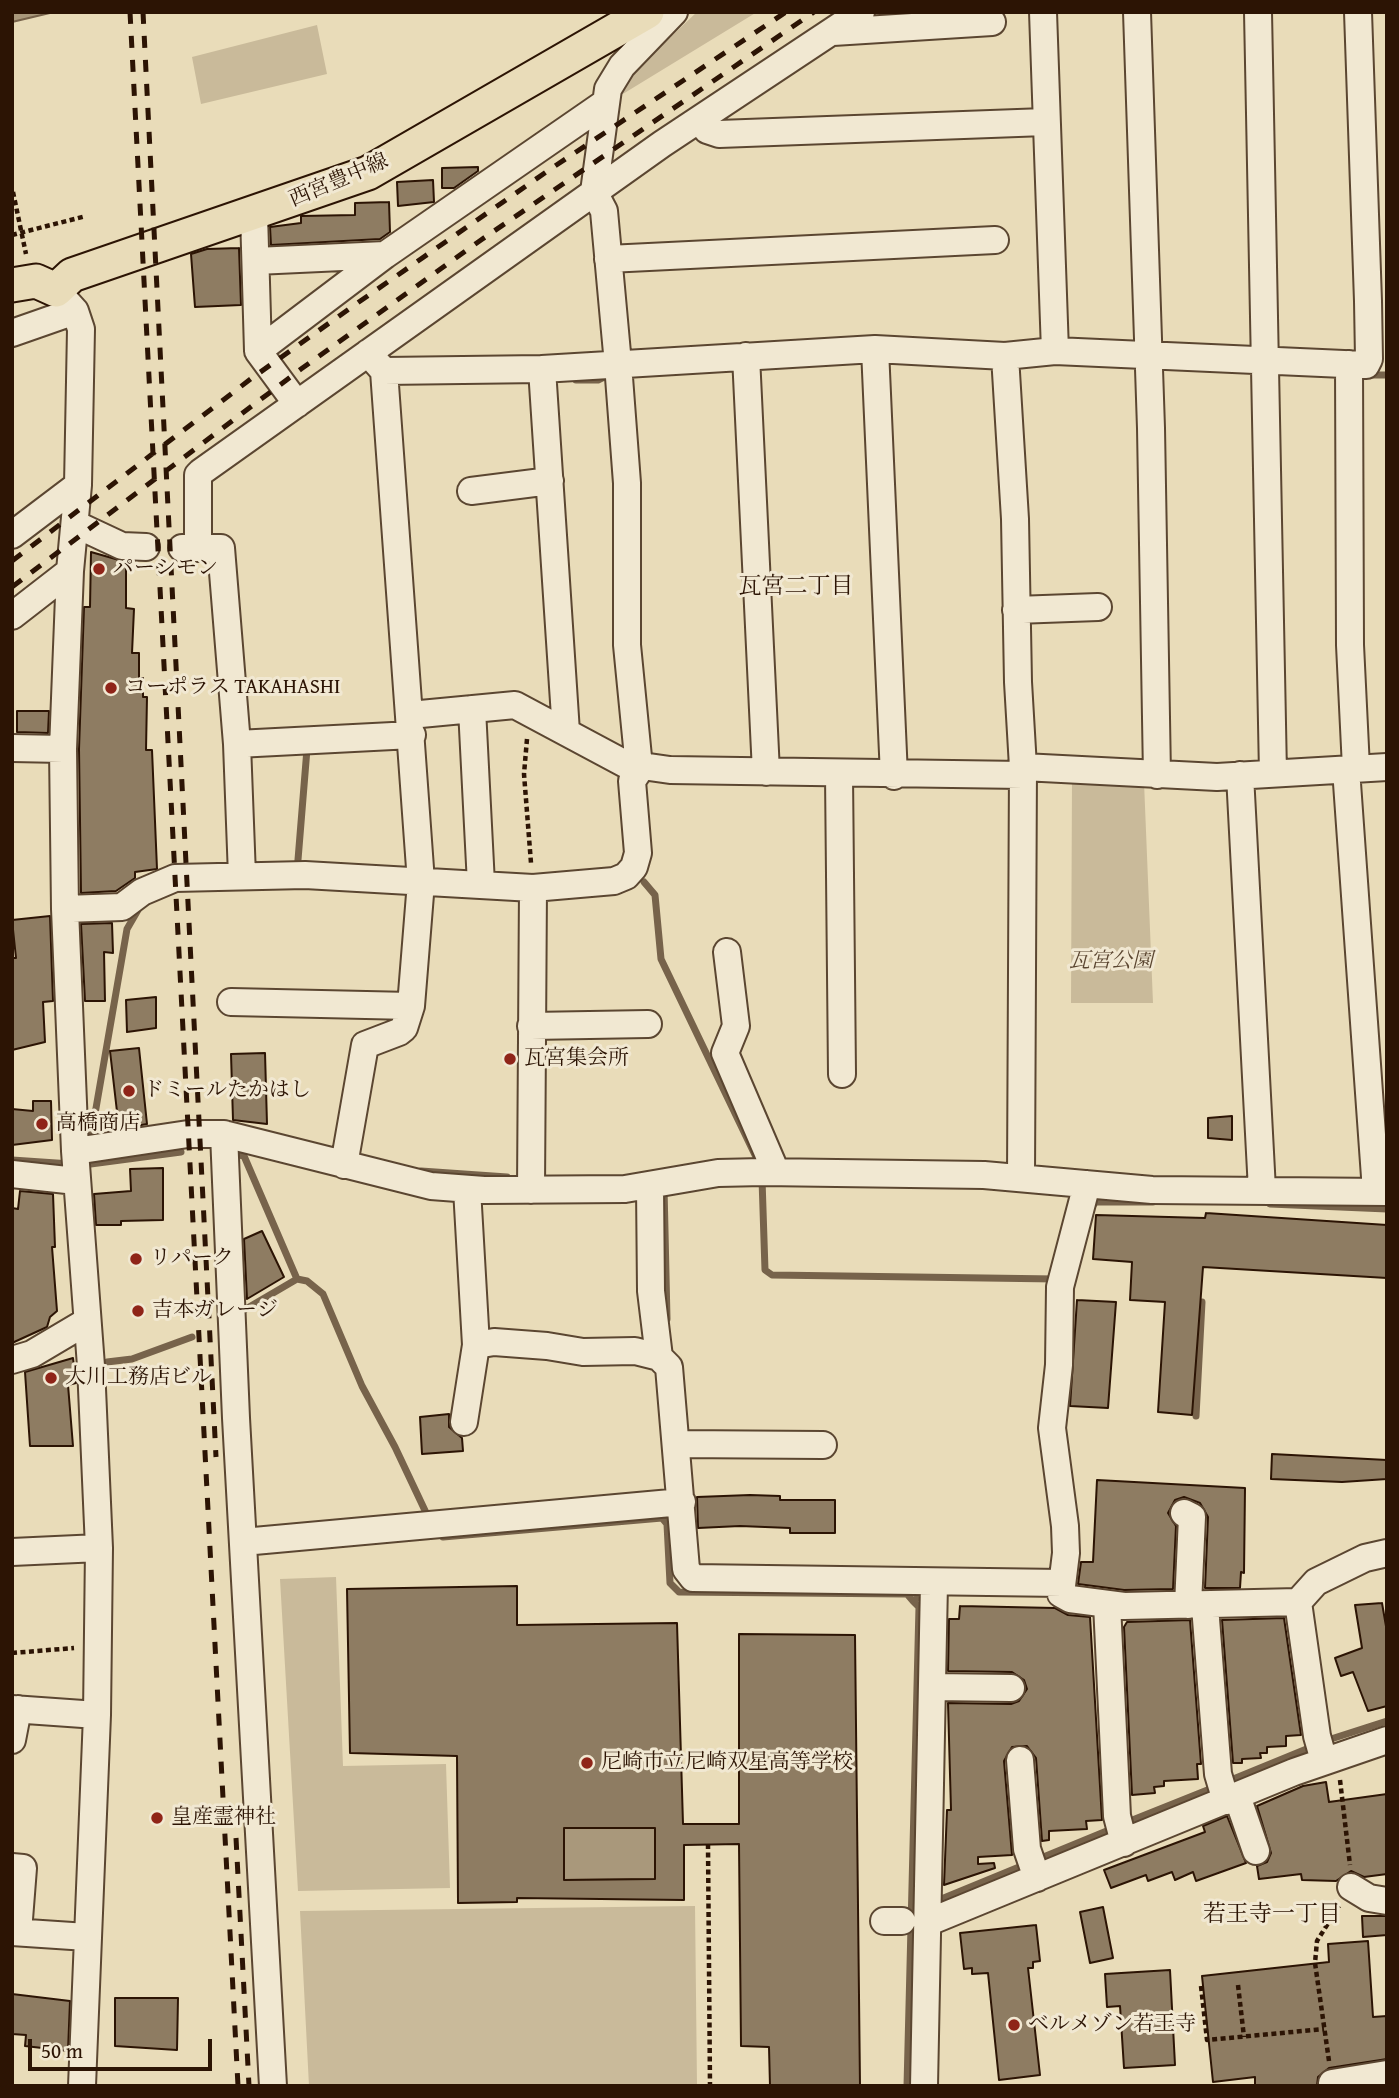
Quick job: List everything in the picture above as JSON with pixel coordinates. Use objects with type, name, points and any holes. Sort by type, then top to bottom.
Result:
[{"type":"main road","name":"西宮豊中線","points":[[65,301],[72,275],[254,215],[368,173],[647,12]]},
{"type":"main road","points":[[20,275],[36,281],[65,301]]},
{"type":"street","points":[[642,766],[635,745],[627,645],[627,483],[618,364],[604,211],[594,192],[604,103],[613,77],[674,12]]},
{"type":"street","points":[[242,876],[237,744],[222,548],[190,548],[198,475],[297,404],[376,362],[594,192],[861,12]]},
{"type":"street","points":[[1043,12],[1055,351]]},
{"type":"street","points":[[1137,12],[1149,356],[1157,775]]},
{"type":"street","points":[[1258,12],[1273,773]]},
{"type":"street","points":[[376,362],[542,369],[875,349],[1005,356],[1055,351],[1366,365],[1368,359],[1358,12]]},
{"type":"street","points":[[832,32],[992,22]]},
{"type":"street","points":[[258,351],[385,255],[604,103]]},
{"type":"street","points":[[700,119],[707,130],[719,134],[1045,122]]},
{"type":"street","points":[[254,215],[258,351],[297,404]]},
{"type":"street","points":[[608,259],[995,240]]},
{"type":"street","points":[[257,261],[385,255]]},
{"type":"street","points":[[12,333],[65,301],[81,329],[78,485],[70,571],[63,749],[65,909],[75,1165],[91,1366],[99,1548],[97,1715],[82,2086]]},
{"type":"street","points":[[875,349],[894,776]]},
{"type":"street","points":[[746,356],[766,772]]},
{"type":"street","points":[[1005,356],[1015,519],[1023,771],[1019,993],[1021,1177]]},
{"type":"street","points":[[344,1165],[365,1045],[404,1028],[411,1006],[422,882],[411,725],[376,362]]},
{"type":"street","points":[[12,1174],[75,1165],[188,1134],[224,1135],[431,1186],[467,1189],[650,1187],[718,1173],[776,1172],[1021,1177],[1152,1190],[1381,1192],[1351,769],[1350,645],[1353,587],[1349,364]]},
{"type":"street","points":[[542,369],[566,732]]},
{"type":"street","points":[[471,491],[550,481]]},
{"type":"street","points":[[12,535],[78,485]]},
{"type":"street","points":[[75,524],[122,546],[146,547]]},
{"type":"street","points":[[12,616],[70,571]]},
{"type":"street","points":[[1016,610],[1098,607]]},
{"type":"street","points":[[237,744],[411,725],[472,709],[516,705],[631,767],[670,770],[894,776],[1023,771],[1240,775],[1387,767]]},
{"type":"street","points":[[472,709],[481,884]]},
{"type":"street","points":[[12,748],[63,749]]},
{"type":"street","points":[[65,909],[122,907],[142,892],[176,878],[341,876],[533,888],[583,886],[626,876],[634,867],[638,853],[632,781],[642,766]]},
{"type":"street","points":[[839,775],[850,905],[850,1035],[842,1074]]},
{"type":"street","points":[[1240,775],[1262,1190]]},
{"type":"street","points":[[531,1190],[533,888]]},
{"type":"street","points":[[727,952],[736,1026],[725,1053],[776,1172]]},
{"type":"street","points":[[231,1002],[411,1006]]},
{"type":"street","points":[[531,1026],[648,1024]]},
{"type":"street","points":[[224,1135],[273,2086]]},
{"type":"street","points":[[1087,1184],[1060,1287],[1059,1365],[1052,1428],[1065,1526],[1066,1553],[1061,1594],[1070,1600],[1107,1604],[1197,1606],[1292,1600],[1298,1602]]},
{"type":"street","points":[[650,1187],[651,1291],[659,1357]]},
{"type":"street","points":[[464,1422],[476,1345],[467,1189]]},
{"type":"street","points":[[12,1360],[32,1354],[86,1322]]},
{"type":"street","points":[[476,1345],[494,1342],[583,1352],[635,1351],[659,1357],[669,1367],[686,1569],[693,1578],[934,1587],[1062,1583]]},
{"type":"street","points":[[676,1444],[822,1445]]},
{"type":"street","points":[[243,1542],[682,1502]]},
{"type":"street","points":[[1184,1513],[1192,1517],[1197,1606],[1226,1791],[1256,1851]]},
{"type":"street","points":[[12,1552],[99,1548]]},
{"type":"street","points":[[1298,1602],[1316,1582],[1365,1558],[1387,1553]]},
{"type":"street","points":[[924,2086],[934,1587]]},
{"type":"street","points":[[1298,1602],[1325,1752]]},
{"type":"street","points":[[1107,1604],[1120,1830]]},
{"type":"street","points":[[933,1687],[1011,1688]]},
{"type":"street","points":[[12,1740],[15,1709],[97,1715]]},
{"type":"street","points":[[929,1922],[1033,1865],[1120,1830],[1325,1752],[1387,1740]]},
{"type":"street","points":[[1020,1760],[1033,1865]]},
{"type":"street","points":[[12,1867],[23,1868],[15,1932],[87,1937]]},
{"type":"street","points":[[1351,1887],[1369,1898],[1387,1900]]},
{"type":"street","points":[[1332,2083],[1387,2074]]},
{"type":"path","points":[[13,192],[21,232],[20,275]]},
{"type":"path","points":[[12,234],[86,216]]},
{"type":"path","points":[[528,731],[524,774],[533,888]]},
{"type":"path","points":[[12,1653],[55,1651],[97,1643]]},
{"type":"path","points":[[1325,1752],[1350,1853],[1351,1887],[1317,1941],[1315,1963],[1332,2083]]},
{"type":"path","points":[[708,1844],[710,2086]]},
{"type":"path","points":[[1238,1985],[1244,2037]]},
{"type":"path","points":[[1201,1986],[1207,2040],[1324,2029]]},
{"type":"green space","points":[[697,12],[757,12],[613,100],[620,85]]},
{"type":"green space","points":[[317,25],[327,74],[201,104],[192,57]]},
{"type":"green space","name":"瓦宮公園","points":[[1072,780],[1144,782],[1153,1003],[1071,1003]]},
{"type":"green space","points":[[336,1577],[343,1766],[446,1764],[450,1888],[298,1891],[280,1579]]},
{"type":"green space","points":[[695,1906],[697,2086],[309,2086],[300,1911]]},
{"type":"shaded area","points":[[12,12],[54,12],[12,22]]},
{"type":"shaded area","points":[[564,1828],[655,1828],[655,1879],[564,1880]]},
{"type":"building","points":[[478,167],[478,171],[454,188],[442,188],[442,168]]},
{"type":"building","points":[[433,180],[434,202],[398,206],[397,182]]},
{"type":"building","points":[[389,202],[390,232],[380,239],[271,245],[270,227],[301,223],[301,216],[355,215],[355,203]]},
{"type":"building","points":[[239,248],[241,305],[195,307],[191,254],[207,249]]},
{"type":"building","points":[[91,552],[126,562],[126,608],[134,609],[132,653],[139,653],[139,678],[143,678],[143,697],[147,697],[146,750],[152,750],[157,869],[135,872],[135,878],[116,891],[81,893],[79,749],[84,607],[90,607]]},
{"type":"building","points":[[17,711],[49,711],[48,733],[17,732]]},
{"type":"building","points":[[50,916],[53,1001],[43,1002],[45,1042],[12,1050],[12,958],[16,958],[12,920]]},
{"type":"building","points":[[112,923],[113,953],[104,952],[105,1001],[85,1001],[81,924]]},
{"type":"building","points":[[156,997],[156,1028],[127,1032],[126,1000]]},
{"type":"building","name":"ドミールたかはし","points":[[139,1048],[147,1124],[119,1129],[110,1051]]},
{"type":"building","points":[[265,1053],[267,1124],[233,1120],[231,1054]]},
{"type":"building","points":[[33,1101],[51,1101],[52,1140],[12,1145],[12,1109],[33,1111]]},
{"type":"building","points":[[1232,1116],[1232,1140],[1208,1138],[1208,1118]]},
{"type":"building","points":[[163,1168],[163,1220],[121,1221],[121,1225],[96,1225],[94,1194],[131,1191],[130,1169]]},
{"type":"building","points":[[20,1191],[53,1194],[55,1247],[52,1247],[57,1311],[50,1317],[47,1327],[12,1343],[12,1208],[18,1209]]},
{"type":"building","points":[[1206,1213],[1387,1225],[1387,1278],[1203,1267],[1192,1415],[1158,1412],[1165,1302],[1130,1300],[1132,1262],[1093,1259],[1096,1215],[1205,1218]]},
{"type":"building","points":[[262,1231],[284,1277],[247,1299],[244,1239]]},
{"type":"building","points":[[1077,1300],[1116,1302],[1108,1408],[1070,1406]]},
{"type":"building","points":[[73,1358],[76,1383],[68,1385],[73,1446],[30,1446],[25,1372]]},
{"type":"building","points":[[449,1414],[449,1427],[462,1438],[463,1451],[422,1454],[420,1417]]},
{"type":"building","points":[[1272,1454],[1387,1460],[1387,1479],[1342,1482],[1271,1479]]},
{"type":"building","points":[[1097,1480],[1245,1488],[1244,1573],[1241,1572],[1240,1588],[1205,1588],[1208,1517],[1200,1503],[1184,1497],[1175,1500],[1168,1513],[1176,1526],[1173,1589],[1124,1590],[1078,1584],[1081,1562],[1093,1562]]},
{"type":"building","points":[[780,1496],[780,1500],[835,1500],[835,1533],[790,1533],[790,1528],[740,1526],[698,1528],[697,1497]]},
{"type":"building","points":[[517,1586],[517,1625],[677,1623],[683,1824],[739,1824],[739,1634],[855,1635],[860,2086],[770,2086],[769,2047],[741,2046],[739,1844],[684,1845],[684,1900],[517,1898],[517,1902],[458,1903],[457,1756],[350,1753],[347,1589]],"holes":[[[564,1828],[655,1828],[655,1879],[564,1880]]]},
{"type":"building","points":[[1382,1603],[1387,1632],[1387,1706],[1368,1711],[1353,1672],[1341,1676],[1335,1658],[1362,1648],[1355,1605]]},
{"type":"building","points":[[960,1606],[1055,1608],[1068,1615],[1090,1617],[1102,1820],[1086,1821],[1087,1829],[1049,1831],[1049,1840],[1042,1841],[1036,1758],[1027,1746],[1012,1747],[1004,1761],[1012,1855],[978,1857],[978,1864],[994,1863],[995,1868],[944,1885],[947,1810],[951,1810],[948,1703],[1011,1704],[1019,1701],[1027,1689],[1024,1680],[1012,1672],[948,1671],[949,1619],[959,1619]]},
{"type":"building","points":[[1284,1618],[1301,1735],[1286,1736],[1286,1746],[1267,1747],[1267,1753],[1260,1753],[1261,1758],[1242,1759],[1242,1763],[1233,1763],[1222,1620]]},
{"type":"building","points":[[1190,1620],[1201,1764],[1197,1764],[1198,1779],[1164,1781],[1164,1786],[1154,1787],[1155,1793],[1132,1795],[1124,1627],[1127,1622]]},
{"type":"building","points":[[1326,1782],[1329,1802],[1387,1794],[1387,1874],[1364,1877],[1351,1871],[1336,1881],[1302,1880],[1301,1874],[1259,1879],[1257,1866],[1267,1862],[1271,1853],[1257,1806],[1303,1786]]},
{"type":"building","points":[[1227,1816],[1246,1863],[1196,1881],[1193,1872],[1175,1880],[1172,1872],[1148,1881],[1146,1875],[1111,1888],[1104,1870],[1205,1832],[1203,1826]]},
{"type":"building","points":[[1103,1907],[1113,1958],[1090,1963],[1080,1912]]},
{"type":"building","points":[[1362,1916],[1387,1916],[1387,1935],[1363,1937]]},
{"type":"building","name":"ベルメゾン若王寺","points":[[1036,1925],[1040,1961],[1033,1962],[1033,1968],[1028,1968],[1040,2075],[999,2080],[988,1973],[972,1974],[972,1968],[964,1969],[960,1933]]},
{"type":"building","points":[[1368,1941],[1373,2017],[1387,2016],[1387,2059],[1329,2068],[1318,2077],[1317,2086],[1255,2086],[1255,2077],[1213,2082],[1202,1976],[1329,1962],[1328,1944]]},
{"type":"building","points":[[1170,1970],[1175,2065],[1124,2068],[1120,2006],[1107,2007],[1105,1974]]},
{"type":"building","points":[[12,1994],[70,2001],[68,2051],[25,2046],[26,2035],[12,2034]]},
{"type":"building","points":[[115,1998],[178,1998],[177,2050],[115,2046]]},
{"type":"waterway","points":[[576,380],[598,380],[608,375]]},
{"type":"waterway","points":[[1366,375],[1387,375]]},
{"type":"waterway","points":[[297,872],[307,749]]},
{"type":"waterway","points":[[644,882],[655,895],[661,959],[756,1157]]},
{"type":"waterway","points":[[91,1137],[127,929],[138,910]]},
{"type":"waterway","points":[[83,1165],[181,1152]]},
{"type":"waterway","points":[[230,1153],[244,1156],[297,1279],[307,1281],[323,1294],[362,1386],[429,1519]]},
{"type":"waterway","points":[[12,1160],[71,1164]]},
{"type":"waterway","points":[[421,1171],[507,1177]]},
{"type":"waterway","points":[[762,1179],[765,1270],[772,1275],[1056,1279]]},
{"type":"waterway","points":[[664,1187],[667,1319]]},
{"type":"waterway","points":[[1090,1208],[1096,1202],[1153,1202]]},
{"type":"waterway","points":[[1270,1204],[1387,1209]]},
{"type":"waterway","points":[[239,1313],[297,1279]]},
{"type":"waterway","points":[[1196,1416],[1202,1302]]},
{"type":"waterway","points":[[107,1362],[132,1359],[192,1337]]},
{"type":"waterway","points":[[443,1537],[662,1518],[667,1524],[670,1583],[679,1592],[907,1594],[913,1601],[929,1591]]},
{"type":"waterway","points":[[907,2086],[919,1607],[913,1601]]},
{"type":"waterway","points":[[1226,1782],[1331,1739],[1387,1721]]},
{"type":"waterway","points":[[1125,1823],[1215,1787]]},
{"type":"waterway","points":[[934,1902],[1114,1828]]},
{"type":"railway","points":[[130,12],[238,2086]]},
{"type":"railway","points":[[143,12],[216,1457]]},
{"type":"railway","points":[[12,561],[252,378],[356,304],[552,168],[786,12]]},
{"type":"railway","points":[[12,587],[301,369],[481,240],[814,12]]},
{"type":"railway","points":[[236,1838],[249,2086]]},
{"type":"place","name":"パーシモン","points":[[99,569]]},
{"type":"place","name":"コーポラス TAKAHASHI","points":[[111,688]]},
{"type":"place","name":"瓦宮集会所","points":[[510,1059]]},
{"type":"place","name":"ドミールたかはし","points":[[129,1091]]},
{"type":"place","name":"高橋商店","points":[[42,1124]]},
{"type":"place","name":"リパーク","points":[[136,1259]]},
{"type":"place","name":"吉本ガレージ","points":[[138,1311]]},
{"type":"place","name":"大川工務店ビル","points":[[51,1378]]},
{"type":"place","name":"尼崎市立尼崎双星高等学校","points":[[587,1763]]},
{"type":"place","name":"皇産霊神社","points":[[157,1818]]},
{"type":"place","name":"ベルメゾン若王寺","points":[[1014,2025]]},
{"type":"district","name":"瓦宮二丁目","points":[[796,587]]},
{"type":"district","name":"若王寺一丁目","points":[[1272,1915]]}]
